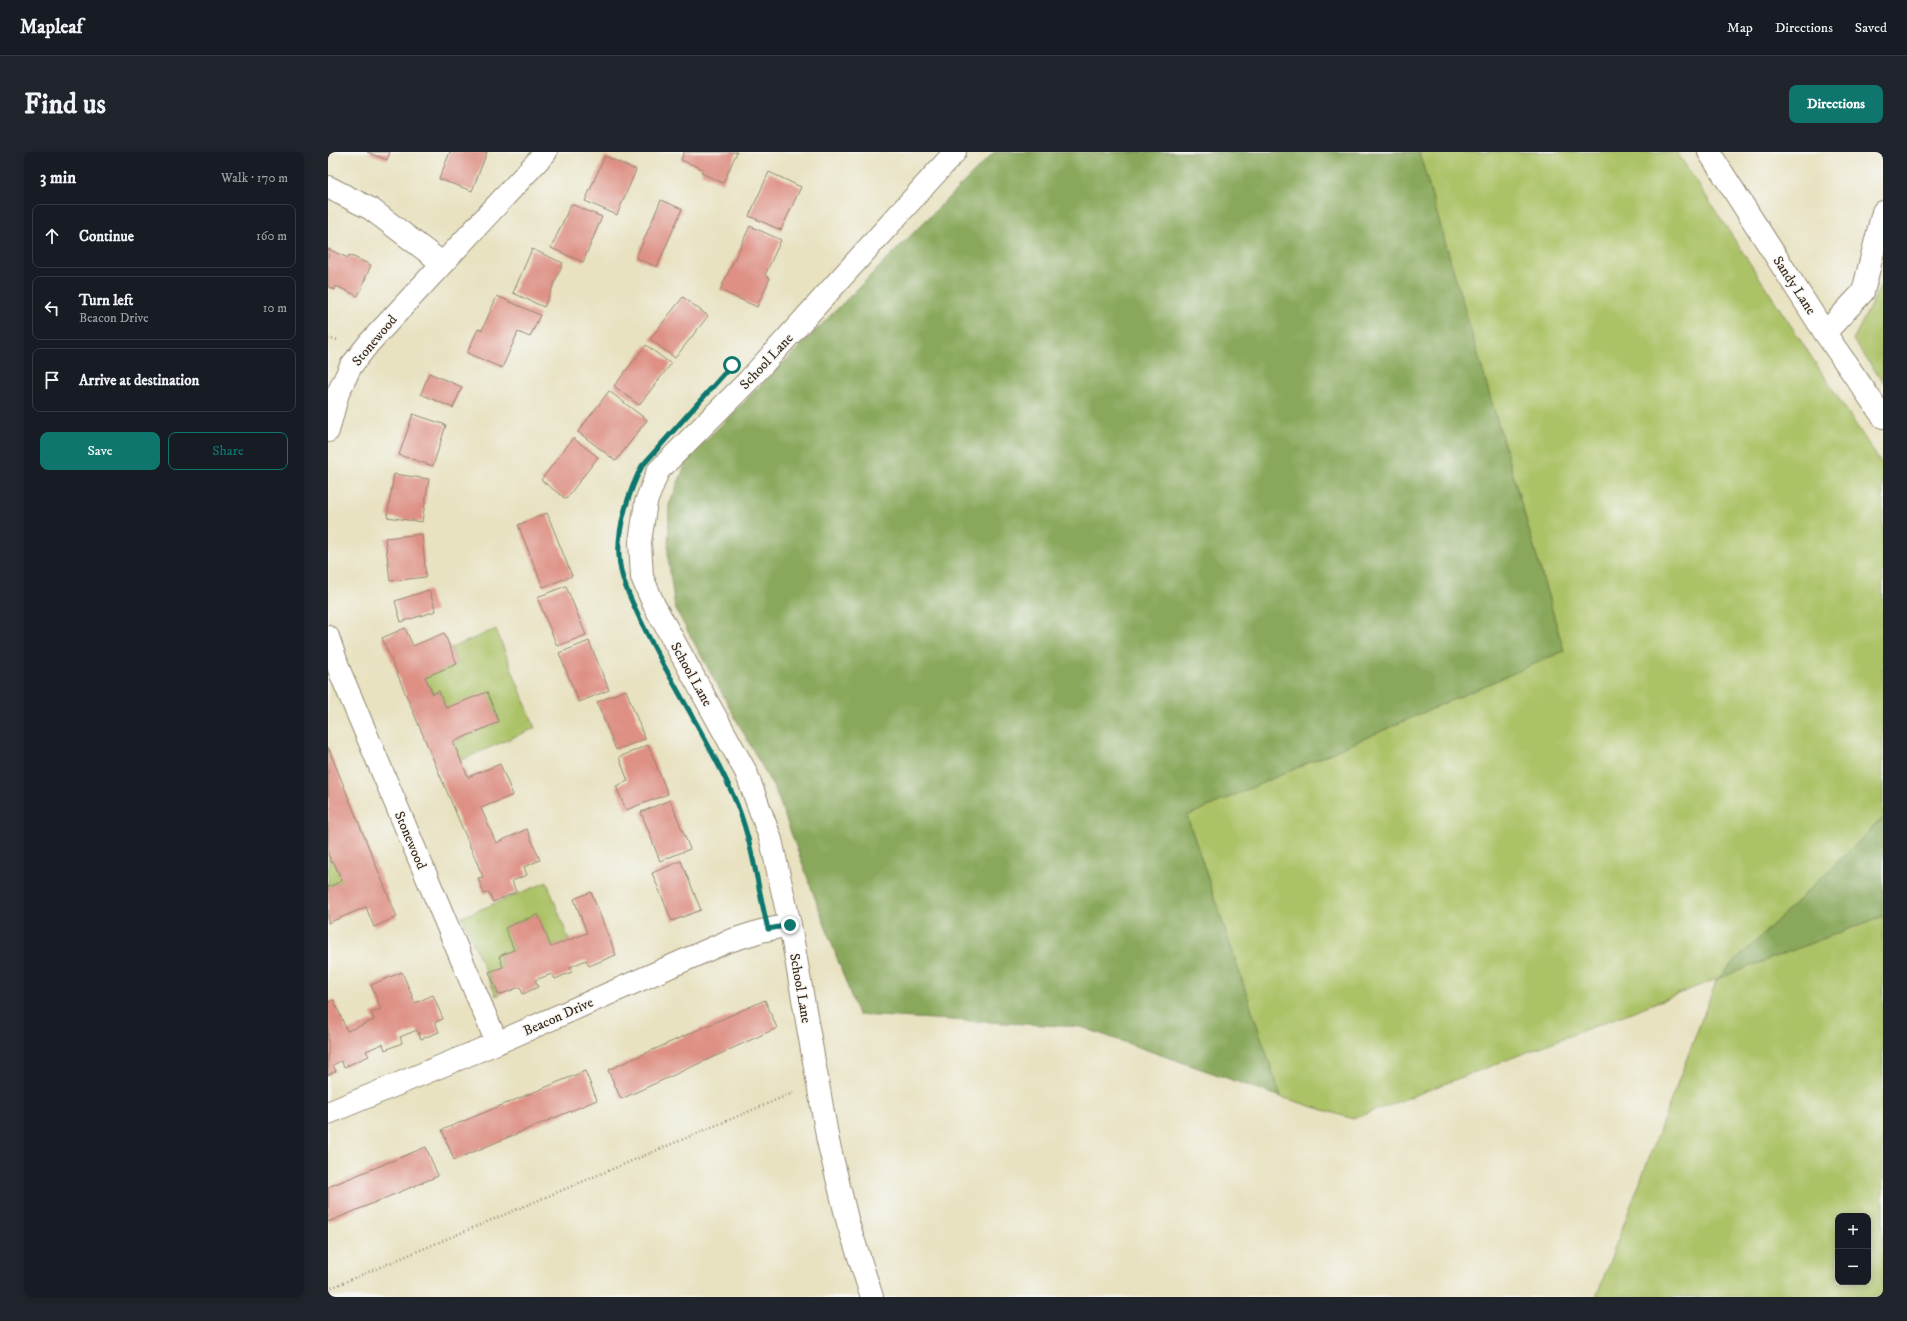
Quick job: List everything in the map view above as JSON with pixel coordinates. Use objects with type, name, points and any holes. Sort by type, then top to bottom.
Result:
[{"type":"street","name":"Stonewood","points":[[328,431],[338,393],[352,366],[369,344],[442,263],[546,152]]},
{"type":"street","name":"School Lane","points":[[872,1297],[840,1194],[828,1142],[790,925],[771,840],[746,772],[654,605],[642,577],[640,542],[646,502],[658,471],[748,381],[955,152]]},
{"type":"street","name":"Sandy Lane","points":[[1709,152],[1825,333],[1883,417]]},
{"type":"street","points":[[328,187],[371,209],[442,263]]},
{"type":"street","points":[[1825,333],[1864,292],[1883,212]]},
{"type":"street","name":"Stonewood","points":[[328,637],[343,680],[497,1043]]},
{"type":"street","name":"Beacon Drive","points":[[328,1113],[497,1043],[726,942],[761,931],[790,925]]},
{"type":"path","points":[[328,1289],[818,1083]]},
{"type":"green space","points":[[994,152],[1419,152],[1564,651],[1187,816],[1281,1097],[1081,1027],[858,1015],[776,792],[675,608],[668,558],[669,505],[688,458]]},
{"type":"green space","points":[[1419,152],[1677,152],[1883,466],[1883,818],[1718,978],[1883,916],[1883,1297],[1596,1297],[1717,979],[1353,1119],[1281,1097],[1187,816],[1564,651]]},
{"type":"green space","points":[[1883,281],[1883,382],[1853,340]]},
{"type":"green space","points":[[496,629],[535,728],[461,760],[453,742],[499,722],[487,693],[446,708],[439,691],[433,694],[425,677],[457,664],[451,648]]},
{"type":"green space","points":[[1883,818],[1883,916],[1717,979]]},
{"type":"green space","points":[[328,854],[342,881],[328,887]]},
{"type":"green space","points":[[547,882],[569,940],[551,947],[538,914],[505,927],[514,950],[499,956],[503,967],[489,972],[499,995],[496,996],[462,917]]},
{"type":"building","points":[[367,152],[390,152],[387,160]]},
{"type":"building","points":[[450,152],[487,152],[472,191],[439,179]]},
{"type":"building","points":[[684,152],[737,152],[723,183],[701,173],[703,169],[681,160]]},
{"type":"building","points":[[605,156],[636,170],[617,215],[585,201]]},
{"type":"building","points":[[769,172],[801,187],[781,230],[749,216]]},
{"type":"building","points":[[661,200],[682,209],[657,267],[636,258]]},
{"type":"building","points":[[571,204],[602,217],[583,262],[551,248]]},
{"type":"building","points":[[750,226],[781,240],[765,275],[770,278],[757,307],[720,290]]},
{"type":"building","points":[[328,249],[348,258],[349,255],[371,265],[358,296],[336,286],[335,290],[328,287]]},
{"type":"building","points":[[532,249],[563,263],[544,307],[513,293]]},
{"type":"building","points":[[497,296],[540,315],[530,337],[518,332],[502,368],[467,353],[478,329],[482,330]]},
{"type":"building","points":[[683,297],[708,316],[675,358],[650,339]]},
{"type":"building","points":[[646,345],[671,364],[639,405],[614,386]]},
{"type":"building","points":[[429,373],[462,387],[453,408],[421,394]]},
{"type":"building","points":[[609,391],[647,420],[616,461],[578,432]]},
{"type":"building","points":[[413,414],[446,425],[433,466],[399,455]]},
{"type":"building","points":[[573,438],[598,457],[566,499],[541,480]]},
{"type":"building","points":[[394,474],[429,479],[422,522],[387,517]]},
{"type":"building","points":[[547,513],[572,576],[543,587],[518,525]]},
{"type":"building","points":[[422,534],[426,577],[390,581],[385,538]]},
{"type":"building","points":[[566,586],[586,635],[557,646],[537,597]]},
{"type":"building","points":[[429,590],[436,611],[401,622],[395,601]]},
{"type":"building","points":[[405,628],[413,646],[444,633],[457,664],[425,677],[433,694],[439,691],[446,708],[487,692],[499,722],[453,742],[468,777],[500,764],[513,795],[481,808],[496,843],[527,829],[540,860],[524,867],[527,875],[512,881],[516,892],[493,902],[489,892],[484,894],[478,878],[483,877],[382,638]]},
{"type":"building","points":[[589,641],[609,690],[579,702],[559,653]]},
{"type":"building","points":[[626,690],[645,739],[616,750],[597,702]]},
{"type":"building","points":[[648,745],[668,794],[626,810],[616,786],[628,781],[619,757]]},
{"type":"building","points":[[328,747],[397,917],[374,927],[366,907],[328,923],[328,887],[342,881],[334,862],[332,863],[328,854]]},
{"type":"building","points":[[670,800],[690,849],[660,861],[641,812]]},
{"type":"building","points":[[681,861],[701,910],[672,921],[652,873]]},
{"type":"building","points":[[591,892],[616,955],[589,966],[586,960],[570,967],[572,972],[555,979],[552,974],[535,980],[538,987],[523,994],[520,987],[499,995],[489,972],[503,967],[499,956],[514,950],[505,928],[538,914],[551,947],[587,933],[574,899]]},
{"type":"building","points":[[402,972],[415,1003],[433,995],[443,1019],[435,1022],[439,1032],[421,1039],[417,1030],[400,1037],[402,1043],[385,1050],[383,1044],[375,1047],[366,1051],[369,1056],[344,1067],[341,1061],[333,1065],[336,1071],[328,1075],[328,1002],[334,1000],[347,1031],[365,1024],[374,1020],[371,1013],[381,1009],[371,985]]},
{"type":"building","points":[[765,1000],[777,1028],[621,1099],[608,1070]]},
{"type":"building","points":[[585,1071],[597,1100],[454,1160],[442,1130]]},
{"type":"building","points":[[426,1147],[438,1176],[328,1222],[328,1187]]},
{"type":"route","points":[[732,365],[642,466],[635,479],[624,511],[618,556],[623,579],[653,646],[672,683],[695,720],[716,759],[734,797],[749,839],[768,929],[790,925]]}]
